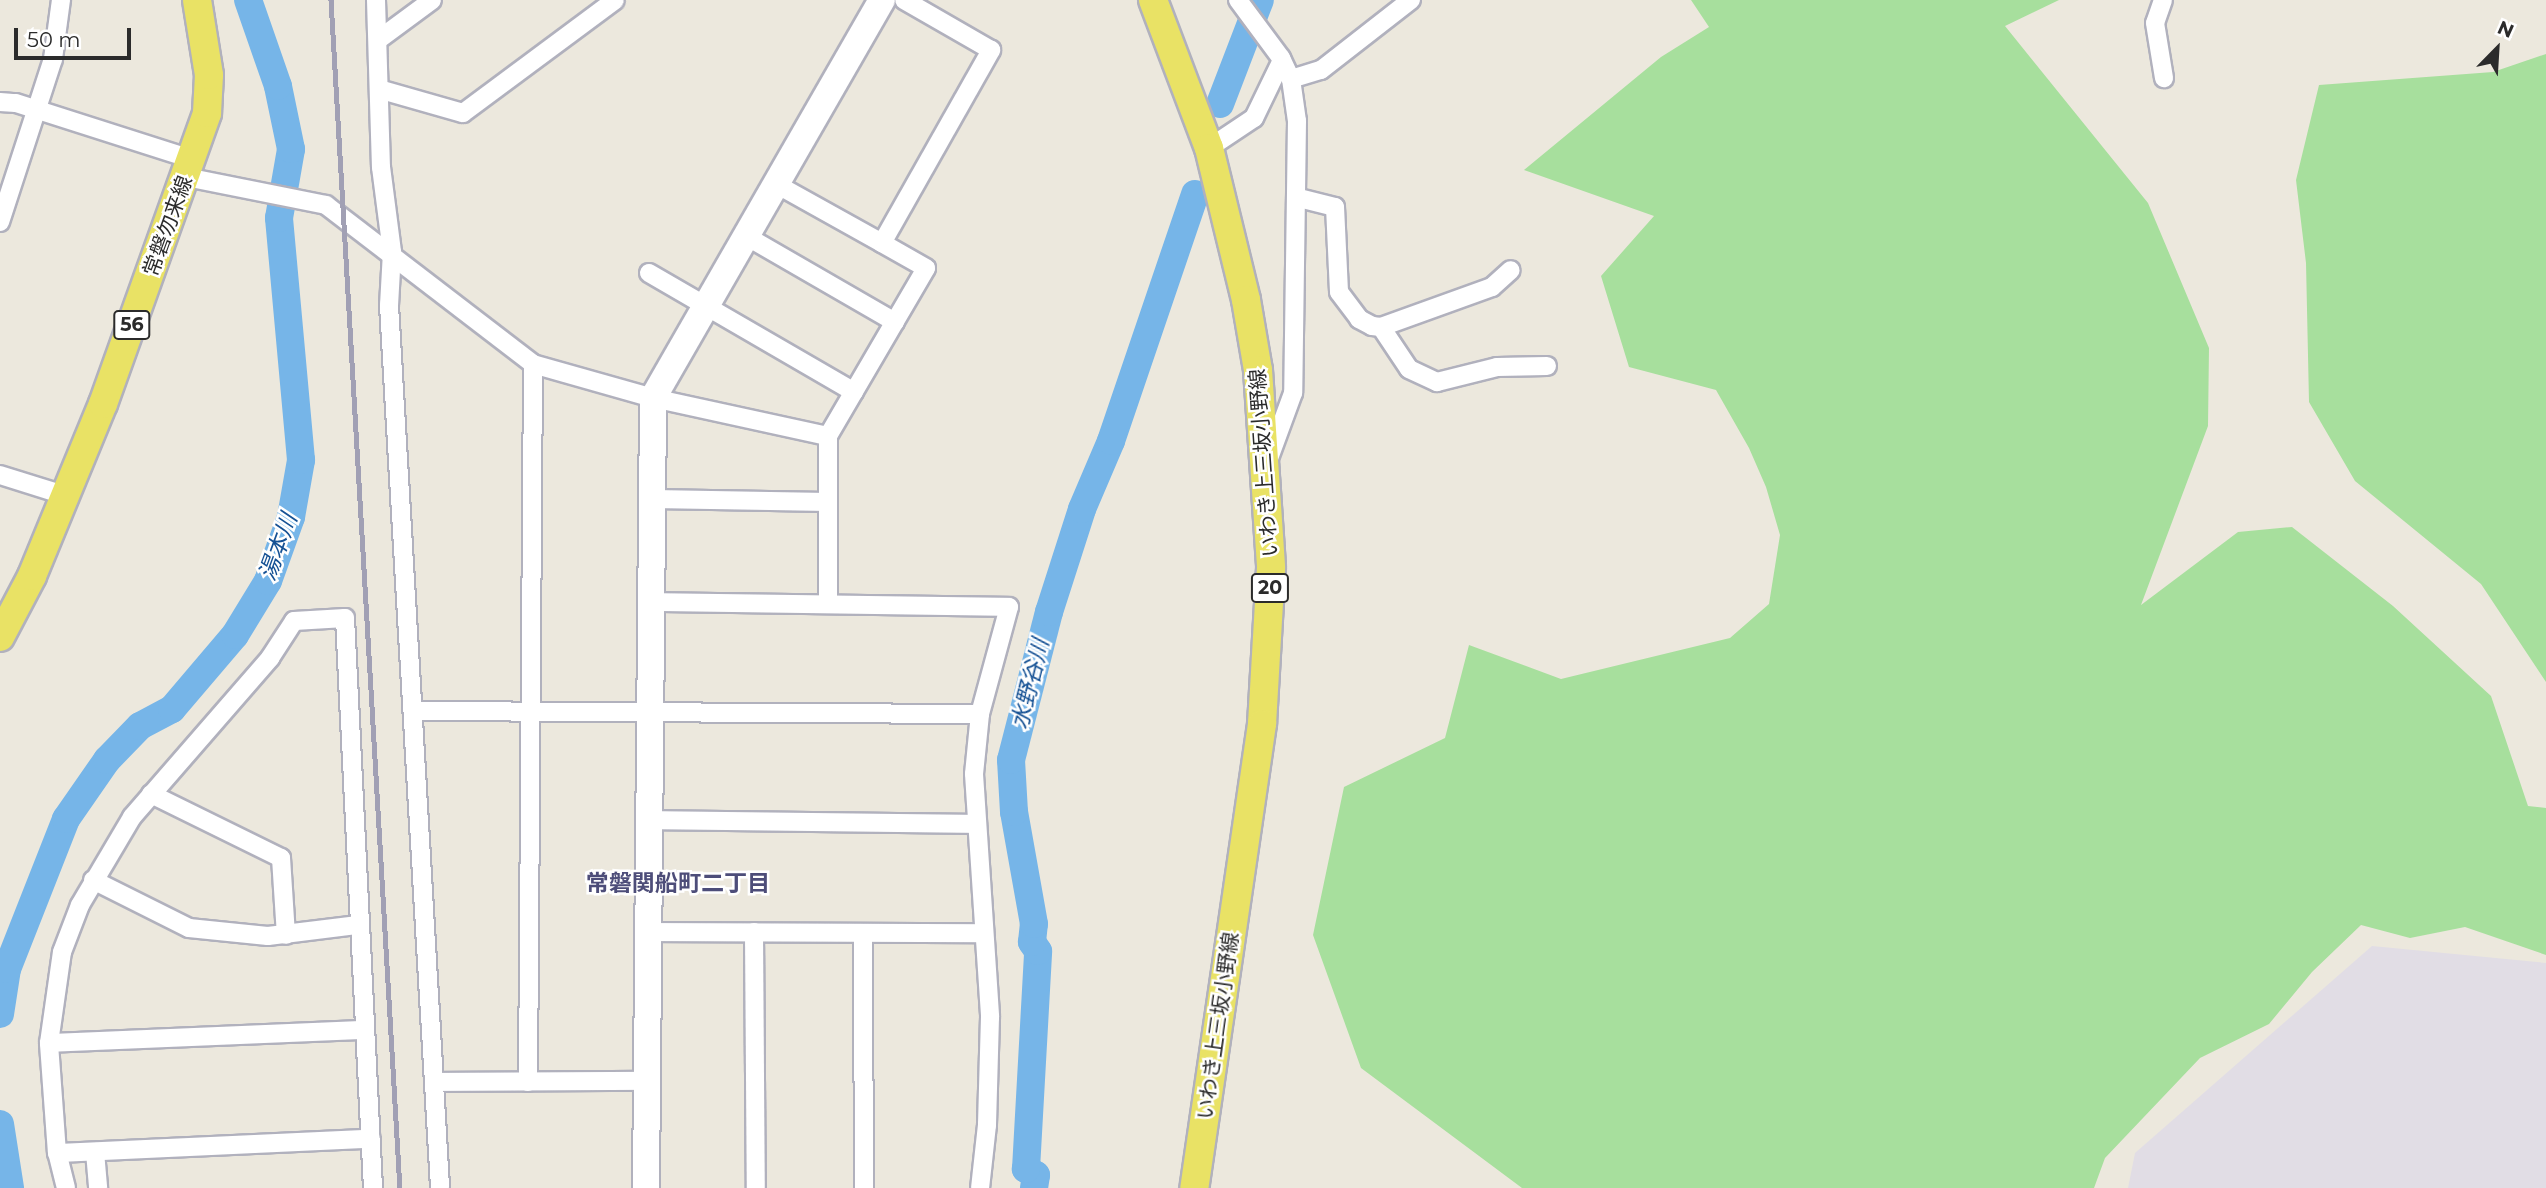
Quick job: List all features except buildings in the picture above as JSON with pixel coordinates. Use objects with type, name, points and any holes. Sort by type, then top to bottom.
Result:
[{"type":"main road","name":"常磐勿来線","points":[[0,637],[67,496],[189,168],[209,96],[197,0]]},
{"type":"main road","name":"いわき上三坂小野線","points":[[1153,0],[1209,148],[1248,312],[1266,465],[1271,568],[1262,724],[1199,1187]]},
{"type":"street","points":[[0,222],[39,111],[53,59],[61,0]]},
{"type":"street","points":[[376,0],[382,90],[381,167],[392,252],[389,305],[440,1188]]},
{"type":"street","points":[[378,40],[432,0]]},
{"type":"street","points":[[382,90],[463,113],[615,0]]},
{"type":"street","points":[[646,1188],[653,398],[882,0]]},
{"type":"street","points":[[882,243],[991,50],[904,0]]},
{"type":"street","points":[[1291,79],[1321,70],[1411,0]]},
{"type":"street","points":[[2163,0],[2155,23],[2164,78]]},
{"type":"street","points":[[1239,1],[1268,36],[1282,60],[1291,79],[1297,121],[1299,198],[1293,393],[1266,465]]},
{"type":"street","points":[[1209,148],[1254,118],[1282,60]]},
{"type":"street","points":[[0,102],[39,111],[250,190],[314,201],[353,222],[533,364],[653,398],[828,436]]},
{"type":"street","points":[[776,184],[926,268],[828,436],[828,602]]},
{"type":"street","points":[[1299,198],[1335,207],[1339,292],[1359,319],[1381,327],[1409,369],[1437,382],[1497,367],[1547,366]]},
{"type":"street","points":[[746,236],[895,322]]},
{"type":"street","points":[[1381,327],[1492,287],[1511,270]]},
{"type":"street","points":[[649,273],[854,392]]},
{"type":"street","points":[[528,1082],[528,712],[533,364]]},
{"type":"street","points":[[0,475],[67,496]]},
{"type":"street","points":[[653,499],[828,502]]},
{"type":"street","points":[[652,602],[828,602],[1009,607],[980,714],[974,774],[982,933],[990,1017],[987,1125],[980,1188]]},
{"type":"street","points":[[66,1188],[57,1153],[49,1043],[62,953],[93,880],[151,794],[262,667],[294,621],[345,618],[373,1188]]},
{"type":"street","points":[[413,711],[980,714]]},
{"type":"street","points":[[151,794],[281,859],[286,935]]},
{"type":"street","points":[[649,820],[975,824]]},
{"type":"street","points":[[93,880],[189,928],[286,935],[358,925]]},
{"type":"street","points":[[648,932],[982,933]]},
{"type":"street","points":[[754,932],[756,1188]]},
{"type":"street","points":[[863,933],[864,1188]]},
{"type":"street","points":[[49,1043],[364,1030]]},
{"type":"street","points":[[435,1082],[646,1081]]},
{"type":"street","points":[[57,1153],[371,1139]]},
{"type":"street","points":[[95,1152],[98,1188]]},
{"type":"shaded area","points":[[2372,946],[2546,963],[2546,1188],[2128,1188],[2135,1153]]},
{"type":"green space","points":[[1691,0],[2059,0],[2005,26],[2148,203],[2209,348],[2208,426],[2141,605],[2238,532],[2292,527],[2393,606],[2491,696],[2528,806],[2546,808],[2546,955],[2465,927],[2410,938],[2361,925],[2312,972],[2269,1024],[2200,1058],[2105,1158],[2094,1188],[1522,1188],[1361,1068],[1313,935],[1344,787],[1445,738],[1469,645],[1561,679],[1730,638],[1769,604],[1780,535],[1766,487],[1749,448],[1716,390],[1629,367],[1601,276],[1654,216],[1524,170],[1661,57],[1709,27]]},
{"type":"green space","points":[[2546,54],[2546,682],[2481,584],[2355,481],[2309,402],[2306,263],[2296,180],[2319,85],[2493,72]]},
{"type":"waterway","name":"湯本川","points":[[0,1014],[7,969],[66,819],[107,760],[140,726],[172,709],[235,635],[268,581],[291,517],[301,460],[279,218],[291,149],[278,86],[248,0]]},
{"type":"waterway","name":"水野谷川","points":[[1220,104],[1260,0]]},
{"type":"waterway","name":"水野谷川","points":[[1034,1188],[1036,1175],[1026,1169],[1038,951],[1032,942],[1034,924],[1014,812],[1011,760],[1049,612],[1082,509],[1111,441],[1195,194]]},
{"type":"waterway","name":"湯本川","points":[[0,1124],[10,1188]]},
{"type":"railway","points":[[331,0],[400,1188]]},
{"type":"district","name":"常磐関船町二丁目","points":[[678,883]]}]
